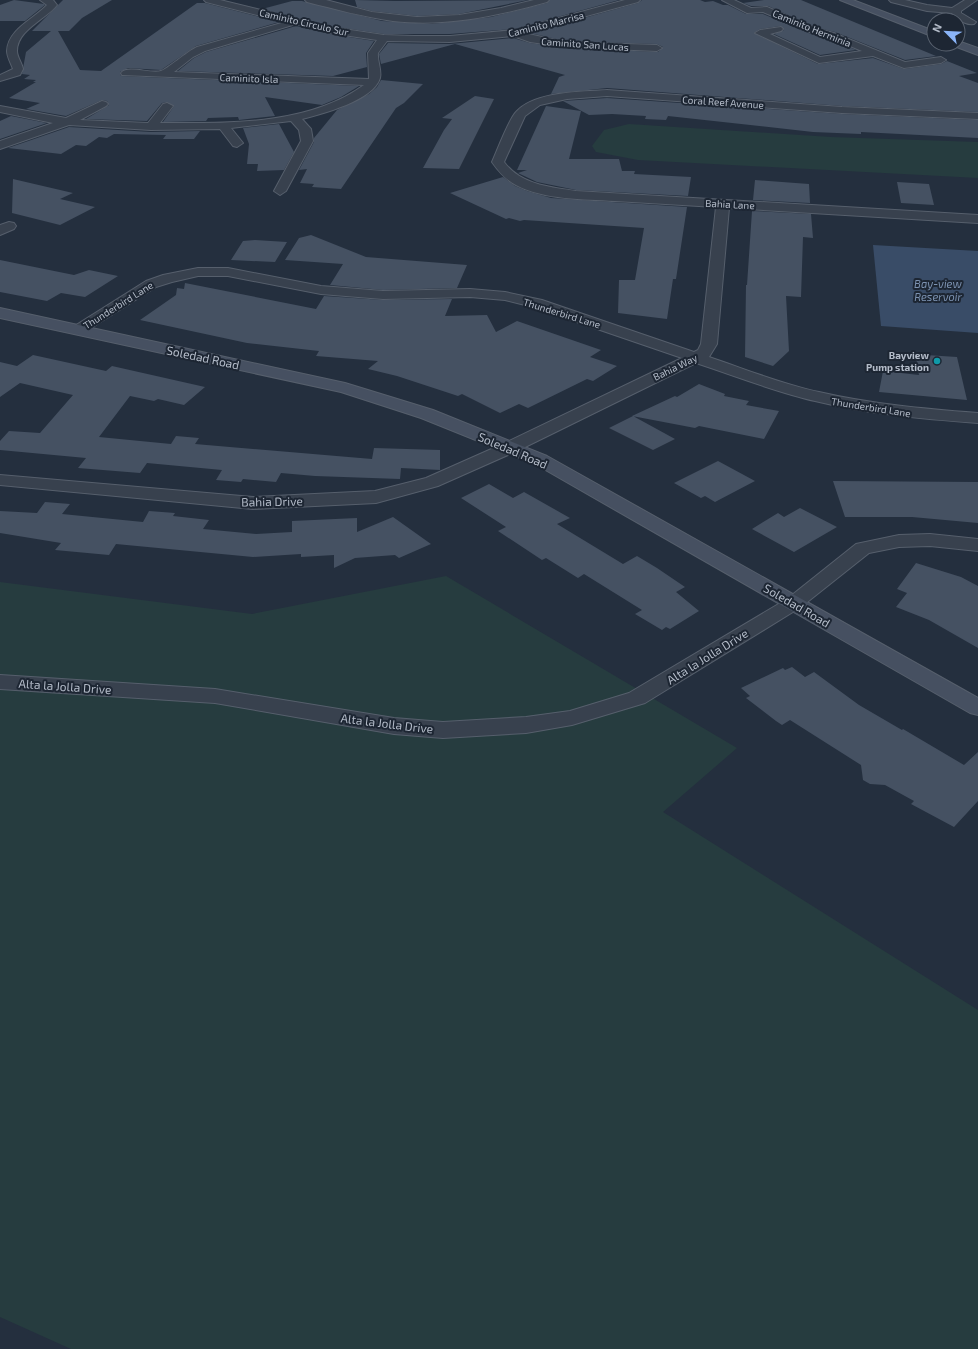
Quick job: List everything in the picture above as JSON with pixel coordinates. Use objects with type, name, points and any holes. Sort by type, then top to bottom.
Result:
[{"type":"street","points":[[0,78],[16,73],[18,69],[12,53],[14,42],[27,26],[48,11],[52,5],[50,2],[45,0]]},
{"type":"street","name":"Caminito Circulo Sur","points":[[209,0],[330,30],[384,38]]},
{"type":"street","points":[[310,0],[371,14],[412,19],[437,20],[471,18],[544,0]]},
{"type":"street","name":"Caminito Marrisa","points":[[384,38],[450,39],[514,34],[635,0]]},
{"type":"street","points":[[727,0],[750,11]]},
{"type":"street","points":[[743,0],[764,9]]},
{"type":"street","points":[[845,0],[926,30]]},
{"type":"street","points":[[894,0],[927,8],[956,11],[972,0]]},
{"type":"street","points":[[241,7],[260,3]]},
{"type":"street","name":"Caminito Herminia","points":[[872,53],[819,60],[760,33],[778,29],[740,12],[764,9],[904,65],[941,60]]},
{"type":"street","points":[[956,11],[957,15],[970,26]]},
{"type":"street","points":[[164,74],[189,55],[201,49],[298,21]]},
{"type":"street","name":"Caminito San Lucas","points":[[514,34],[529,40],[558,43],[657,48]]},
{"type":"street","points":[[0,109],[66,122],[151,127],[223,125],[275,121],[294,117],[340,103],[359,93],[373,82],[376,75],[373,53],[384,38]]},
{"type":"street","points":[[966,47],[978,52]]},
{"type":"street","name":"Caminito Isla","points":[[126,73],[373,82]]},
{"type":"street","points":[[175,84],[183,76]]},
{"type":"street","name":"Coral Reef Avenue","points":[[500,158],[520,114],[536,104],[567,96],[607,93],[842,110],[978,116]]},
{"type":"street","points":[[0,145],[66,122],[102,104]]},
{"type":"street","points":[[151,127],[167,106]]},
{"type":"street","points":[[280,191],[307,141],[305,129],[294,117]]},
{"type":"street","points":[[223,125],[237,143]]},
{"type":"street","name":"Bahia Lane","points":[[500,158],[498,162],[503,171],[514,180],[546,191],[576,195],[978,219]]},
{"type":"street","name":"Bahia Way","points":[[511,447],[704,353],[709,344],[723,204]]},
{"type":"street","name":"Thunderbird Lane","points":[[78,330],[151,284],[168,278],[198,272],[228,272],[321,290],[382,295],[470,293],[505,296],[537,303],[794,391],[822,399],[900,412],[978,418]]},
{"type":"street","name":"Soledad Road","points":[[0,313],[345,388],[427,414],[511,447],[541,460],[978,708]]},
{"type":"street","name":"Bahia Drive","points":[[0,480],[253,503],[376,497],[432,482],[511,447]]},
{"type":"street","name":"Alta la Jolla Drive","points":[[0,682],[214,696],[401,727],[443,730],[526,725],[572,718],[637,698],[794,603],[863,548],[900,541],[930,540],[978,545]]},
{"type":"green space","points":[[629,124],[831,137],[978,142],[978,178],[638,160],[596,152],[592,146],[604,130]]},
{"type":"green space","points":[[446,576],[737,748],[663,812],[978,1010],[978,1349],[71,1349],[0,1317],[0,582],[252,614]]},
{"type":"water","name":"Bay-view Reservoir","points":[[873,245],[978,251],[978,333],[881,326]]},
{"type":"building","points":[[14,0],[45,5],[25,21],[0,21],[0,5]]},
{"type":"building","points":[[63,0],[112,0],[82,18],[69,31],[58,31],[80,70],[101,71],[197,3],[205,3],[279,22],[196,46],[161,70],[128,68],[120,72],[121,76],[359,86],[341,97],[322,105],[265,97],[275,116],[239,120],[238,117],[208,118],[206,121],[163,122],[174,106],[167,102],[162,103],[147,121],[86,119],[109,105],[107,101],[102,100],[66,116],[26,109],[40,103],[9,98],[36,82],[33,82],[36,80],[24,79],[30,75],[22,74],[26,52],[51,31],[32,31]]},
{"type":"building","points":[[355,0],[528,0],[459,14],[417,16],[372,11],[357,7]]},
{"type":"building","points":[[550,0],[619,0],[514,29],[450,34],[384,34],[330,26],[262,9],[292,1],[302,1],[382,21],[432,24],[491,17],[547,3]]},
{"type":"building","points":[[642,0],[713,1],[723,5],[728,5],[746,14],[763,14],[811,34],[828,38],[856,50],[820,55],[774,34],[784,30],[781,26],[760,29],[754,33],[818,64],[873,58],[904,69],[941,64],[947,61],[977,73],[959,76],[978,83],[978,112],[842,106],[607,88],[551,94],[559,77],[565,75],[455,44],[381,64],[379,54],[388,43],[450,44],[513,38],[530,43],[565,48],[658,52],[663,47],[657,44],[565,41],[530,33],[638,3]]},
{"type":"building","points":[[764,0],[801,0],[936,56],[905,60],[835,32],[818,28],[768,6],[751,6],[743,3]]},
{"type":"building","points":[[296,26],[330,34],[374,41],[366,53],[367,67],[333,76],[178,71],[194,58],[206,52]]},
{"type":"building","points":[[381,80],[423,84],[404,103],[396,108],[341,189],[312,187],[314,184],[300,183],[307,169],[299,170],[314,142],[314,138],[337,110],[369,94],[377,87]]},
{"type":"building","points":[[475,96],[494,99],[459,169],[423,168],[444,130],[452,119],[442,118]]},
{"type":"building","points":[[607,98],[842,114],[978,120],[978,138],[861,132],[861,134],[813,132],[668,116],[666,120],[645,119],[646,116],[612,114],[589,115],[563,101]]},
{"type":"building","points":[[546,106],[581,111],[569,159],[619,159],[622,171],[635,171],[634,174],[691,177],[688,196],[576,190],[537,182],[518,173],[527,170],[517,170]]},
{"type":"building","points":[[11,116],[47,123],[0,139],[0,121]]},
{"type":"building","points":[[279,124],[294,152],[284,170],[257,171],[258,164],[247,164],[249,144],[243,128]]},
{"type":"building","points":[[69,127],[151,132],[200,131],[194,139],[163,139],[166,135],[114,134],[107,138],[99,137],[86,146],[76,145],[61,154],[8,148]]},
{"type":"building","points":[[503,177],[515,186],[551,198],[687,207],[676,279],[673,279],[667,319],[618,313],[619,280],[635,280],[644,228],[506,219],[450,193]]},
{"type":"building","points":[[13,179],[73,193],[60,199],[95,207],[60,225],[12,213]]},
{"type":"building","points":[[755,180],[809,184],[810,203],[753,200]]},
{"type":"building","points":[[897,182],[929,184],[934,205],[901,203]]},
{"type":"building","points":[[752,211],[811,214],[813,238],[803,237],[801,297],[786,296],[789,351],[773,366],[745,357],[746,285]]},
{"type":"building","points":[[311,235],[366,257],[467,265],[457,288],[383,290],[330,285],[343,264],[285,260],[299,238]]},
{"type":"building","points":[[255,240],[287,242],[275,262],[231,260],[243,241]]},
{"type":"building","points":[[0,260],[74,275],[89,270],[118,276],[85,297],[61,293],[47,301],[0,292]]},
{"type":"building","points":[[185,283],[316,309],[324,296],[383,300],[452,299],[445,316],[487,315],[496,332],[517,321],[601,350],[590,357],[617,366],[593,381],[587,379],[528,408],[519,404],[500,413],[462,394],[458,396],[397,376],[368,369],[378,361],[316,356],[319,351],[247,343],[140,320],[176,295],[177,288],[184,289]]},
{"type":"building","points":[[33,355],[106,371],[112,366],[205,387],[184,405],[158,399],[154,401],[130,396],[99,437],[171,444],[176,436],[199,438],[195,444],[372,459],[374,448],[440,450],[440,470],[401,468],[400,479],[315,476],[281,473],[276,482],[243,479],[241,482],[216,480],[222,470],[147,463],[140,473],[78,468],[86,458],[0,450],[0,441],[9,431],[40,433],[73,395],[20,383],[0,397],[0,362],[17,366]]},
{"type":"building","points":[[926,355],[957,357],[967,400],[879,392],[883,371],[919,375],[916,357],[927,358]]},
{"type":"building","points":[[699,384],[725,394],[724,396],[749,401],[746,405],[779,411],[764,439],[699,426],[695,428],[632,416],[675,396],[677,397]]},
{"type":"building","points":[[633,416],[675,439],[653,450],[609,428]]},
{"type":"building","points":[[718,461],[755,481],[715,502],[705,496],[701,498],[674,483]]},
{"type":"building","points":[[833,481],[978,482],[978,523],[912,517],[845,517]]},
{"type":"building","points":[[489,484],[513,498],[524,492],[570,518],[557,524],[623,564],[637,556],[657,568],[685,587],[676,592],[699,611],[670,629],[666,627],[662,630],[635,614],[642,610],[584,574],[578,578],[546,558],[542,560],[498,531],[506,527],[461,498]]},
{"type":"building","points":[[45,502],[70,504],[62,514],[143,522],[149,511],[175,513],[173,516],[209,520],[203,529],[256,534],[292,532],[292,521],[357,518],[357,532],[393,517],[431,544],[399,558],[395,555],[355,558],[334,568],[334,555],[301,557],[301,554],[253,557],[116,544],[109,555],[55,550],[61,543],[0,533],[0,511],[37,513]]},
{"type":"building","points":[[800,508],[837,527],[794,552],[752,529],[778,513],[784,517]]},
{"type":"building","points":[[916,563],[961,577],[978,586],[978,648],[929,620],[896,607],[907,593],[897,589]]},
{"type":"building","points":[[792,667],[805,677],[814,672],[859,705],[964,765],[978,752],[978,801],[954,827],[911,804],[914,801],[885,785],[870,784],[863,780],[861,765],[790,720],[782,725],[746,698],[750,696],[741,688],[783,668],[785,670]]},
{"type":"place","name":"Bayview Pump station","points":[[937,361]]}]
